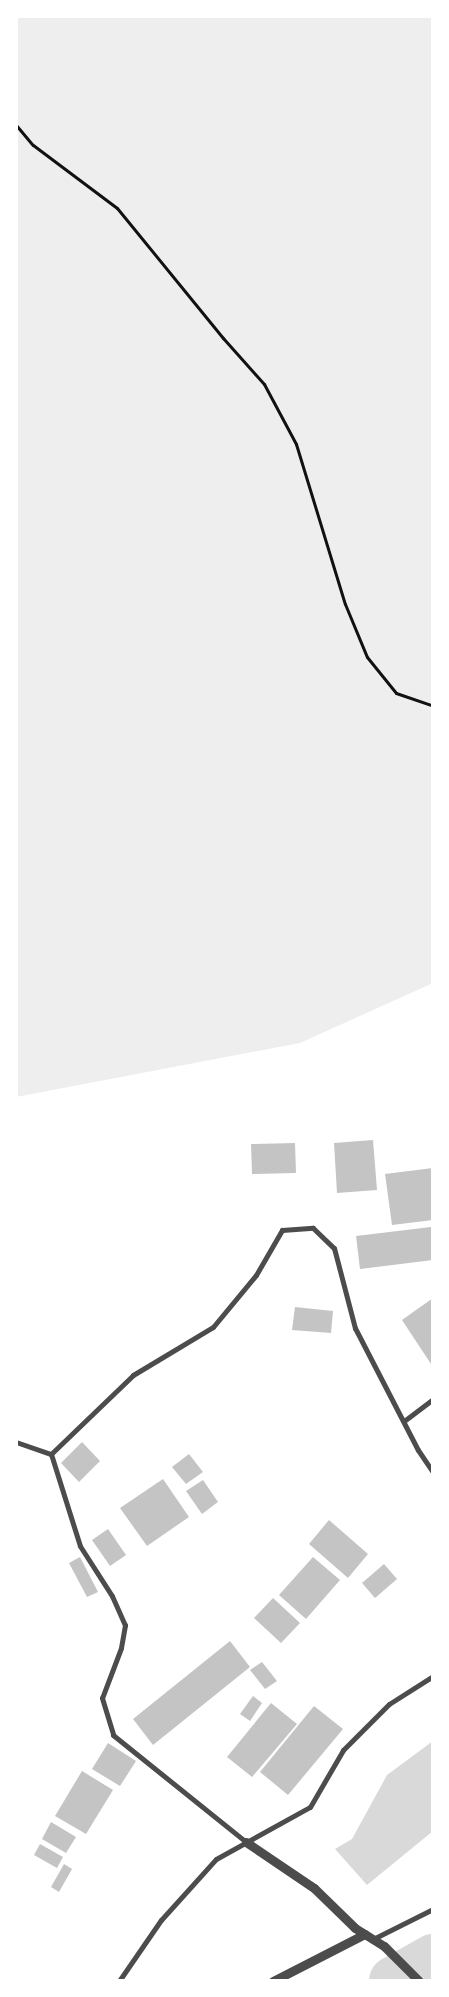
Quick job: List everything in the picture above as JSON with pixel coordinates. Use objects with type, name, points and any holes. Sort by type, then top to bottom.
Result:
[{"type":"street","points":[[51,1454],[133,1375],[213,1327],[256,1275],[282,1230],[313,1228],[334,1248],[355,1328],[418,1450],[433,1472]]},
{"type":"street","points":[[404,1421],[433,1399]]},
{"type":"street","points":[[16,1442],[51,1454]]},
{"type":"street","points":[[51,1454],[80,1546],[112,1596],[125,1625],[121,1648],[102,1698],[113,1735],[246,1842],[314,1888],[356,1928],[384,1946],[419,1981]]},
{"type":"street","points":[[120,1981],[161,1920],[216,1859],[310,1806],[343,1750],[389,1704],[433,1676]]},
{"type":"street","points":[[273,1981],[369,1936],[433,1909]]},
{"type":"path","points":[[16,125],[33,145],[117,208],[223,338],[264,384],[296,444],[345,604],[367,658],[396,693],[433,706]]},
{"type":"shaded area","points":[[16,16],[433,16],[433,983],[300,1043],[16,1097]]},
{"type":"shaded area","points":[[433,1741],[433,1831],[367,1885],[335,1849],[352,1839],[387,1775]]},
{"type":"building","points":[[373,1140],[377,1190],[337,1193],[334,1143]]},
{"type":"building","points":[[295,1143],[296,1173],[252,1174],[251,1144]]},
{"type":"building","points":[[433,1168],[433,1220],[392,1225],[385,1174]]},
{"type":"building","points":[[431,1227],[433,1260],[360,1269],[356,1236]]},
{"type":"building","points":[[433,1298],[433,1363],[431,1364],[402,1320]]},
{"type":"building","points":[[295,1307],[333,1311],[331,1333],[292,1330]]},
{"type":"building","points":[[82,1442],[100,1461],[79,1482],[61,1463]]},
{"type":"building","points":[[189,1454],[203,1472],[186,1484],[172,1467]]},
{"type":"building","points":[[163,1479],[189,1517],[147,1546],[120,1508]]},
{"type":"building","points":[[203,1480],[218,1502],[202,1514],[186,1491]]},
{"type":"building","points":[[329,1520],[368,1554],[348,1578],[309,1544]]},
{"type":"building","points":[[108,1529],[126,1555],[110,1566],[92,1540]]},
{"type":"building","points":[[80,1557],[98,1592],[87,1597],[69,1563]]},
{"type":"building","points":[[313,1557],[340,1580],[306,1619],[279,1595]]},
{"type":"building","points":[[384,1564],[397,1579],[375,1598],[362,1583]]},
{"type":"building","points":[[273,1598],[300,1623],[281,1643],[254,1618]]},
{"type":"building","points":[[230,1641],[250,1667],[153,1745],[133,1719]]},
{"type":"building","points":[[262,1662],[277,1681],[265,1689],[250,1670]]},
{"type":"building","points":[[253,1696],[262,1703],[250,1721],[240,1714]]},
{"type":"building","points":[[271,1703],[297,1724],[252,1777],[227,1757]]},
{"type":"building","points":[[314,1706],[343,1729],[288,1795],[260,1772]]},
{"type":"building","points":[[108,1743],[136,1761],[120,1786],[92,1769]]},
{"type":"building","points":[[82,1771],[113,1790],[86,1834],[55,1816]]},
{"type":"building","points":[[51,1822],[76,1837],[66,1853],[42,1839]]},
{"type":"building","points":[[40,1844],[63,1857],[57,1868],[34,1855]]},
{"type":"building","points":[[64,1864],[72,1869],[59,1892],[51,1887]]},
{"type":"waterway","points":[[394,1981],[433,1959]]}]
